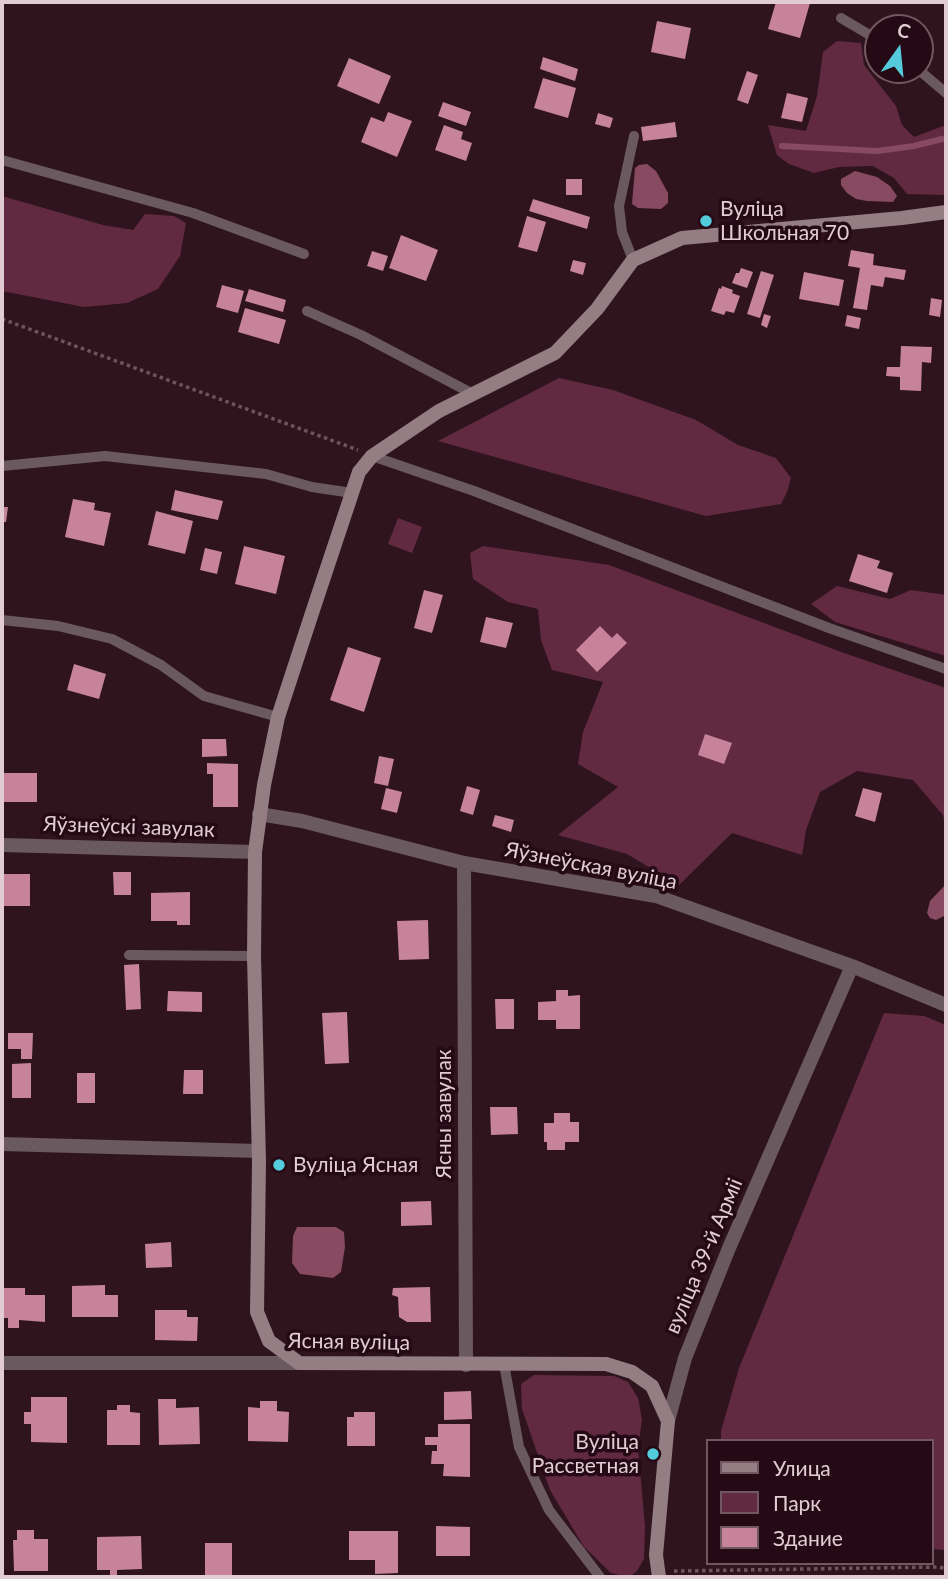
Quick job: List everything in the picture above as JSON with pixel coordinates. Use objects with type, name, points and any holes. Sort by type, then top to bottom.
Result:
[{"type":"street","points":[[299,1363],[268,1341],[257,1312],[255,852],[259,814],[278,717],[359,472],[372,456],[439,411],[555,353],[597,309],[633,260],[682,238],[902,219],[946,212]]},
{"type":"street","name":"Яўзнеўская вуліца","points":[[259,814],[302,821],[464,863],[656,896],[852,967],[946,1005]]},
{"type":"street","name":"Яўзнеўскі завулак","points":[[2,845],[255,852]]},
{"type":"street","name":"Ясны завулак","points":[[464,863],[466,1365]]},
{"type":"street","name":"вуліца 39-й Арміі","points":[[658,1574],[656,1555],[668,1421],[685,1358],[729,1248],[852,967]]},
{"type":"street","points":[[2,1144],[258,1151]]},
{"type":"street","name":"Ясная вуліца","points":[[2,1363],[606,1364],[632,1372],[652,1387],[668,1421]]},
{"type":"lane","points":[[841,19],[864,32]]},
{"type":"lane","points":[[633,260],[622,232],[619,206],[634,136]]},
{"type":"lane","points":[[2,160],[193,213],[304,254]]},
{"type":"lane","points":[[307,311],[361,335],[473,394]]},
{"type":"lane","points":[[372,456],[474,491],[830,628],[946,669]]},
{"type":"lane","points":[[2,466],[105,457],[267,474],[312,487],[352,493]]},
{"type":"lane","points":[[2,621],[58,626],[112,639],[161,665],[204,696],[278,717]]},
{"type":"lane","points":[[129,955],[254,956]]},
{"type":"lane","points":[[504,1364],[519,1447],[549,1510],[600,1577]]},
{"type":"path","points":[[2,319],[372,456]]},
{"type":"path","points":[[658,1574],[939,1567],[946,1569]]},
{"type":"green space","points":[[837,41],[861,43],[864,84],[879,84],[896,106],[902,125],[914,137],[946,125],[946,195],[907,194],[894,178],[873,166],[839,167],[814,173],[789,164],[777,155],[768,125],[806,131],[817,96],[823,52]]},
{"type":"green space","points":[[2,196],[103,225],[133,230],[145,214],[174,216],[186,223],[180,256],[158,289],[127,303],[84,307],[2,291]]},
{"type":"green space","points":[[559,378],[613,390],[696,420],[738,445],[776,458],[791,478],[781,504],[706,516],[438,441]]},
{"type":"green space","points":[[398,518],[422,527],[412,553],[388,544]]},
{"type":"green space","points":[[483,546],[609,565],[946,688],[946,834],[943,815],[913,780],[857,771],[820,792],[806,830],[802,855],[732,833],[679,885],[627,854],[558,835],[618,787],[578,764],[583,732],[603,682],[552,670],[541,640],[538,609],[508,602],[473,579],[470,553]]},
{"type":"green space","points":[[837,586],[890,599],[911,590],[946,595],[946,656],[835,622],[811,604]]},
{"type":"green space","points":[[884,1013],[924,1016],[946,1025],[946,1550],[934,1549],[934,1439],[721,1439],[739,1368]]},
{"type":"green space","points":[[534,1375],[614,1376],[628,1382],[638,1398],[642,1420],[638,1448],[645,1526],[644,1559],[637,1571],[629,1577],[611,1573],[584,1547],[550,1490],[522,1409],[521,1384]]},
{"type":"shaded area","points":[[647,164],[656,171],[668,193],[668,203],[661,209],[638,208],[632,204],[635,168]]},
{"type":"shaded area","points":[[855,171],[877,177],[890,186],[897,196],[893,202],[856,199],[847,193],[841,185],[841,179]]},
{"type":"shaded area","points":[[946,884],[946,915],[936,920],[930,918],[927,913],[930,901]]},
{"type":"shaded area","points":[[297,1227],[336,1227],[344,1232],[345,1247],[341,1272],[333,1278],[300,1274],[292,1263],[293,1236]]},
{"type":"building","points":[[776,2],[810,3],[800,38],[768,29]]},
{"type":"building","points":[[657,21],[691,28],[685,59],[651,52]]},
{"type":"building","points":[[543,57],[578,69],[575,81],[540,69]]},
{"type":"building","points":[[349,58],[391,76],[379,104],[337,86]]},
{"type":"building","points":[[747,71],[758,75],[748,104],[737,100]]},
{"type":"building","points":[[543,78],[576,88],[568,118],[534,108]]},
{"type":"building","points":[[787,93],[808,98],[802,122],[781,118]]},
{"type":"building","points":[[443,102],[471,112],[466,126],[438,116]]},
{"type":"building","points":[[388,112],[412,121],[397,157],[361,142],[371,117],[384,122]]},
{"type":"building","points":[[598,113],[613,118],[610,128],[595,124]]},
{"type":"building","points":[[675,122],[677,137],[643,141],[641,127]]},
{"type":"building","points":[[444,125],[463,132],[461,139],[472,143],[466,161],[435,150]]},
{"type":"building","points":[[566,179],[582,179],[582,195],[566,195]]},
{"type":"building","points":[[533,199],[590,217],[587,229],[529,211]]},
{"type":"building","points":[[527,216],[546,222],[537,252],[518,247]]},
{"type":"building","points":[[401,235],[438,250],[426,281],[389,268]]},
{"type":"building","points":[[851,250],[874,254],[873,265],[906,270],[904,280],[885,277],[883,287],[871,285],[867,310],[853,308],[860,268],[848,266]]},
{"type":"building","points":[[372,251],[388,256],[383,271],[367,266]]},
{"type":"building","points":[[573,260],[586,263],[583,275],[570,271]]},
{"type":"building","points":[[741,268],[753,272],[747,288],[732,283]]},
{"type":"building","points":[[761,271],[774,275],[760,318],[747,314]]},
{"type":"building","points":[[804,272],[844,280],[839,306],[799,299]]},
{"type":"building","points":[[222,285],[244,291],[238,313],[216,307]]},
{"type":"building","points":[[722,286],[740,296],[734,313],[726,311],[724,315],[711,311]]},
{"type":"building","points":[[249,289],[286,300],[283,312],[245,301]]},
{"type":"building","points":[[931,298],[942,300],[940,317],[929,315]]},
{"type":"building","points":[[245,308],[286,320],[279,344],[238,332]]},
{"type":"building","points":[[764,314],[771,316],[767,328],[761,325]]},
{"type":"building","points":[[847,315],[861,318],[859,329],[845,326]]},
{"type":"building","points":[[901,346],[932,347],[931,363],[922,362],[921,391],[900,390],[900,377],[886,376],[887,367],[900,367]]},
{"type":"building","points":[[175,490],[223,501],[218,520],[171,510]]},
{"type":"building","points":[[73,499],[95,503],[94,510],[111,513],[104,546],[65,537]]},
{"type":"building","points":[[2,507],[8,507],[6,522],[2,522]]},
{"type":"building","points":[[156,511],[193,521],[185,554],[148,545]]},
{"type":"building","points":[[244,546],[285,556],[276,594],[235,584]]},
{"type":"building","points":[[205,548],[222,552],[217,574],[200,570]]},
{"type":"building","points":[[858,554],[880,561],[877,568],[893,573],[887,593],[849,581]]},
{"type":"building","points":[[424,590],[443,595],[432,633],[414,628]]},
{"type":"building","points":[[486,617],[513,623],[506,648],[480,642]]},
{"type":"building","points":[[600,626],[612,638],[617,633],[627,643],[597,672],[576,650]]},
{"type":"building","points":[[348,647],[381,658],[364,712],[330,700]]},
{"type":"building","points":[[74,664],[106,674],[99,699],[67,690]]},
{"type":"building","points":[[705,734],[732,743],[724,764],[698,755]]},
{"type":"building","points":[[202,739],[226,739],[227,756],[202,757]]},
{"type":"building","points":[[379,756],[394,759],[388,786],[374,783]]},
{"type":"building","points":[[207,763],[238,764],[238,807],[213,807],[213,774],[207,774]]},
{"type":"building","points":[[2,773],[37,773],[37,802],[2,802]]},
{"type":"building","points":[[467,786],[480,790],[473,815],[460,811]]},
{"type":"building","points":[[386,788],[402,792],[397,813],[381,809]]},
{"type":"building","points":[[863,788],[882,793],[875,822],[855,816]]},
{"type":"building","points":[[495,815],[514,820],[511,832],[492,826]]},
{"type":"building","points":[[113,872],[131,872],[131,895],[114,895]]},
{"type":"building","points":[[2,874],[30,874],[30,906],[2,906]]},
{"type":"building","points":[[190,892],[190,925],[177,925],[177,921],[151,921],[151,893]]},
{"type":"building","points":[[428,920],[429,959],[399,960],[397,921]]},
{"type":"building","points":[[139,964],[141,1009],[126,1010],[124,965]]},
{"type":"building","points":[[556,990],[568,990],[568,996],[580,995],[580,1029],[556,1029],[556,1020],[538,1020],[538,1002],[556,1001]]},
{"type":"building","points":[[168,991],[202,992],[202,1012],[167,1011]]},
{"type":"building","points":[[495,999],[514,999],[514,1029],[496,1029]]},
{"type":"building","points":[[347,1012],[349,1063],[325,1064],[322,1013]]},
{"type":"building","points":[[8,1033],[33,1033],[32,1059],[21,1059],[21,1049],[8,1049]]},
{"type":"building","points":[[31,1063],[31,1098],[12,1098],[12,1064]]},
{"type":"building","points":[[184,1070],[203,1070],[203,1094],[183,1094]]},
{"type":"building","points":[[77,1073],[95,1073],[95,1103],[77,1103]]},
{"type":"building","points":[[490,1107],[517,1107],[518,1134],[491,1135]]},
{"type":"building","points":[[554,1113],[570,1113],[570,1122],[579,1122],[579,1142],[565,1142],[565,1150],[547,1150],[547,1142],[544,1142],[544,1123],[554,1123]]},
{"type":"building","points":[[431,1201],[432,1225],[401,1226],[401,1202]]},
{"type":"building","points":[[171,1242],[172,1267],[146,1268],[145,1244]]},
{"type":"building","points":[[105,1285],[105,1295],[118,1295],[118,1317],[72,1317],[72,1286]]},
{"type":"building","points":[[430,1287],[431,1322],[407,1322],[399,1317],[398,1297],[392,1295],[393,1288]]},
{"type":"building","points":[[2,1288],[25,1288],[25,1295],[45,1295],[45,1322],[19,1320],[19,1328],[8,1328],[8,1318],[2,1318]]},
{"type":"building","points":[[155,1310],[187,1310],[187,1317],[198,1317],[197,1341],[155,1340]]},
{"type":"building","points":[[471,1391],[472,1419],[444,1420],[444,1392]]},
{"type":"building","points":[[31,1397],[67,1397],[67,1443],[31,1442],[31,1424],[24,1424],[24,1412],[31,1412]]},
{"type":"building","points":[[158,1399],[176,1399],[176,1408],[199,1407],[200,1444],[159,1445]]},
{"type":"building","points":[[260,1401],[277,1401],[277,1411],[289,1412],[288,1442],[248,1441],[248,1407],[260,1408]]},
{"type":"building","points":[[117,1405],[130,1405],[130,1412],[140,1413],[140,1445],[107,1445],[107,1410],[117,1410]]},
{"type":"building","points":[[354,1412],[375,1412],[375,1446],[347,1446],[347,1417],[354,1417]]},
{"type":"building","points":[[438,1424],[470,1424],[470,1477],[443,1476],[444,1464],[431,1464],[432,1451],[437,1451],[437,1445],[425,1445],[425,1437],[438,1437]]},
{"type":"building","points":[[436,1526],[470,1527],[470,1556],[436,1556]]},
{"type":"building","points":[[17,1530],[34,1530],[34,1539],[48,1539],[48,1571],[14,1571],[13,1540],[17,1540]]},
{"type":"building","points":[[349,1531],[398,1531],[398,1573],[375,1574],[375,1560],[349,1560]]},
{"type":"building","points":[[141,1536],[142,1569],[117,1570],[117,1577],[110,1577],[110,1570],[97,1570],[97,1537]]},
{"type":"building","points":[[205,1543],[232,1543],[232,1575],[205,1575]]},
{"type":"waterway","points":[[782,146],[877,151],[942,139]]},
{"type":"place","name":"Вуліца Школьная 70","points":[[706,221]]},
{"type":"place","name":"Вуліца Ясная","points":[[279,1165]]},
{"type":"place","name":"Вуліца Рассветная","points":[[653,1454]]}]
